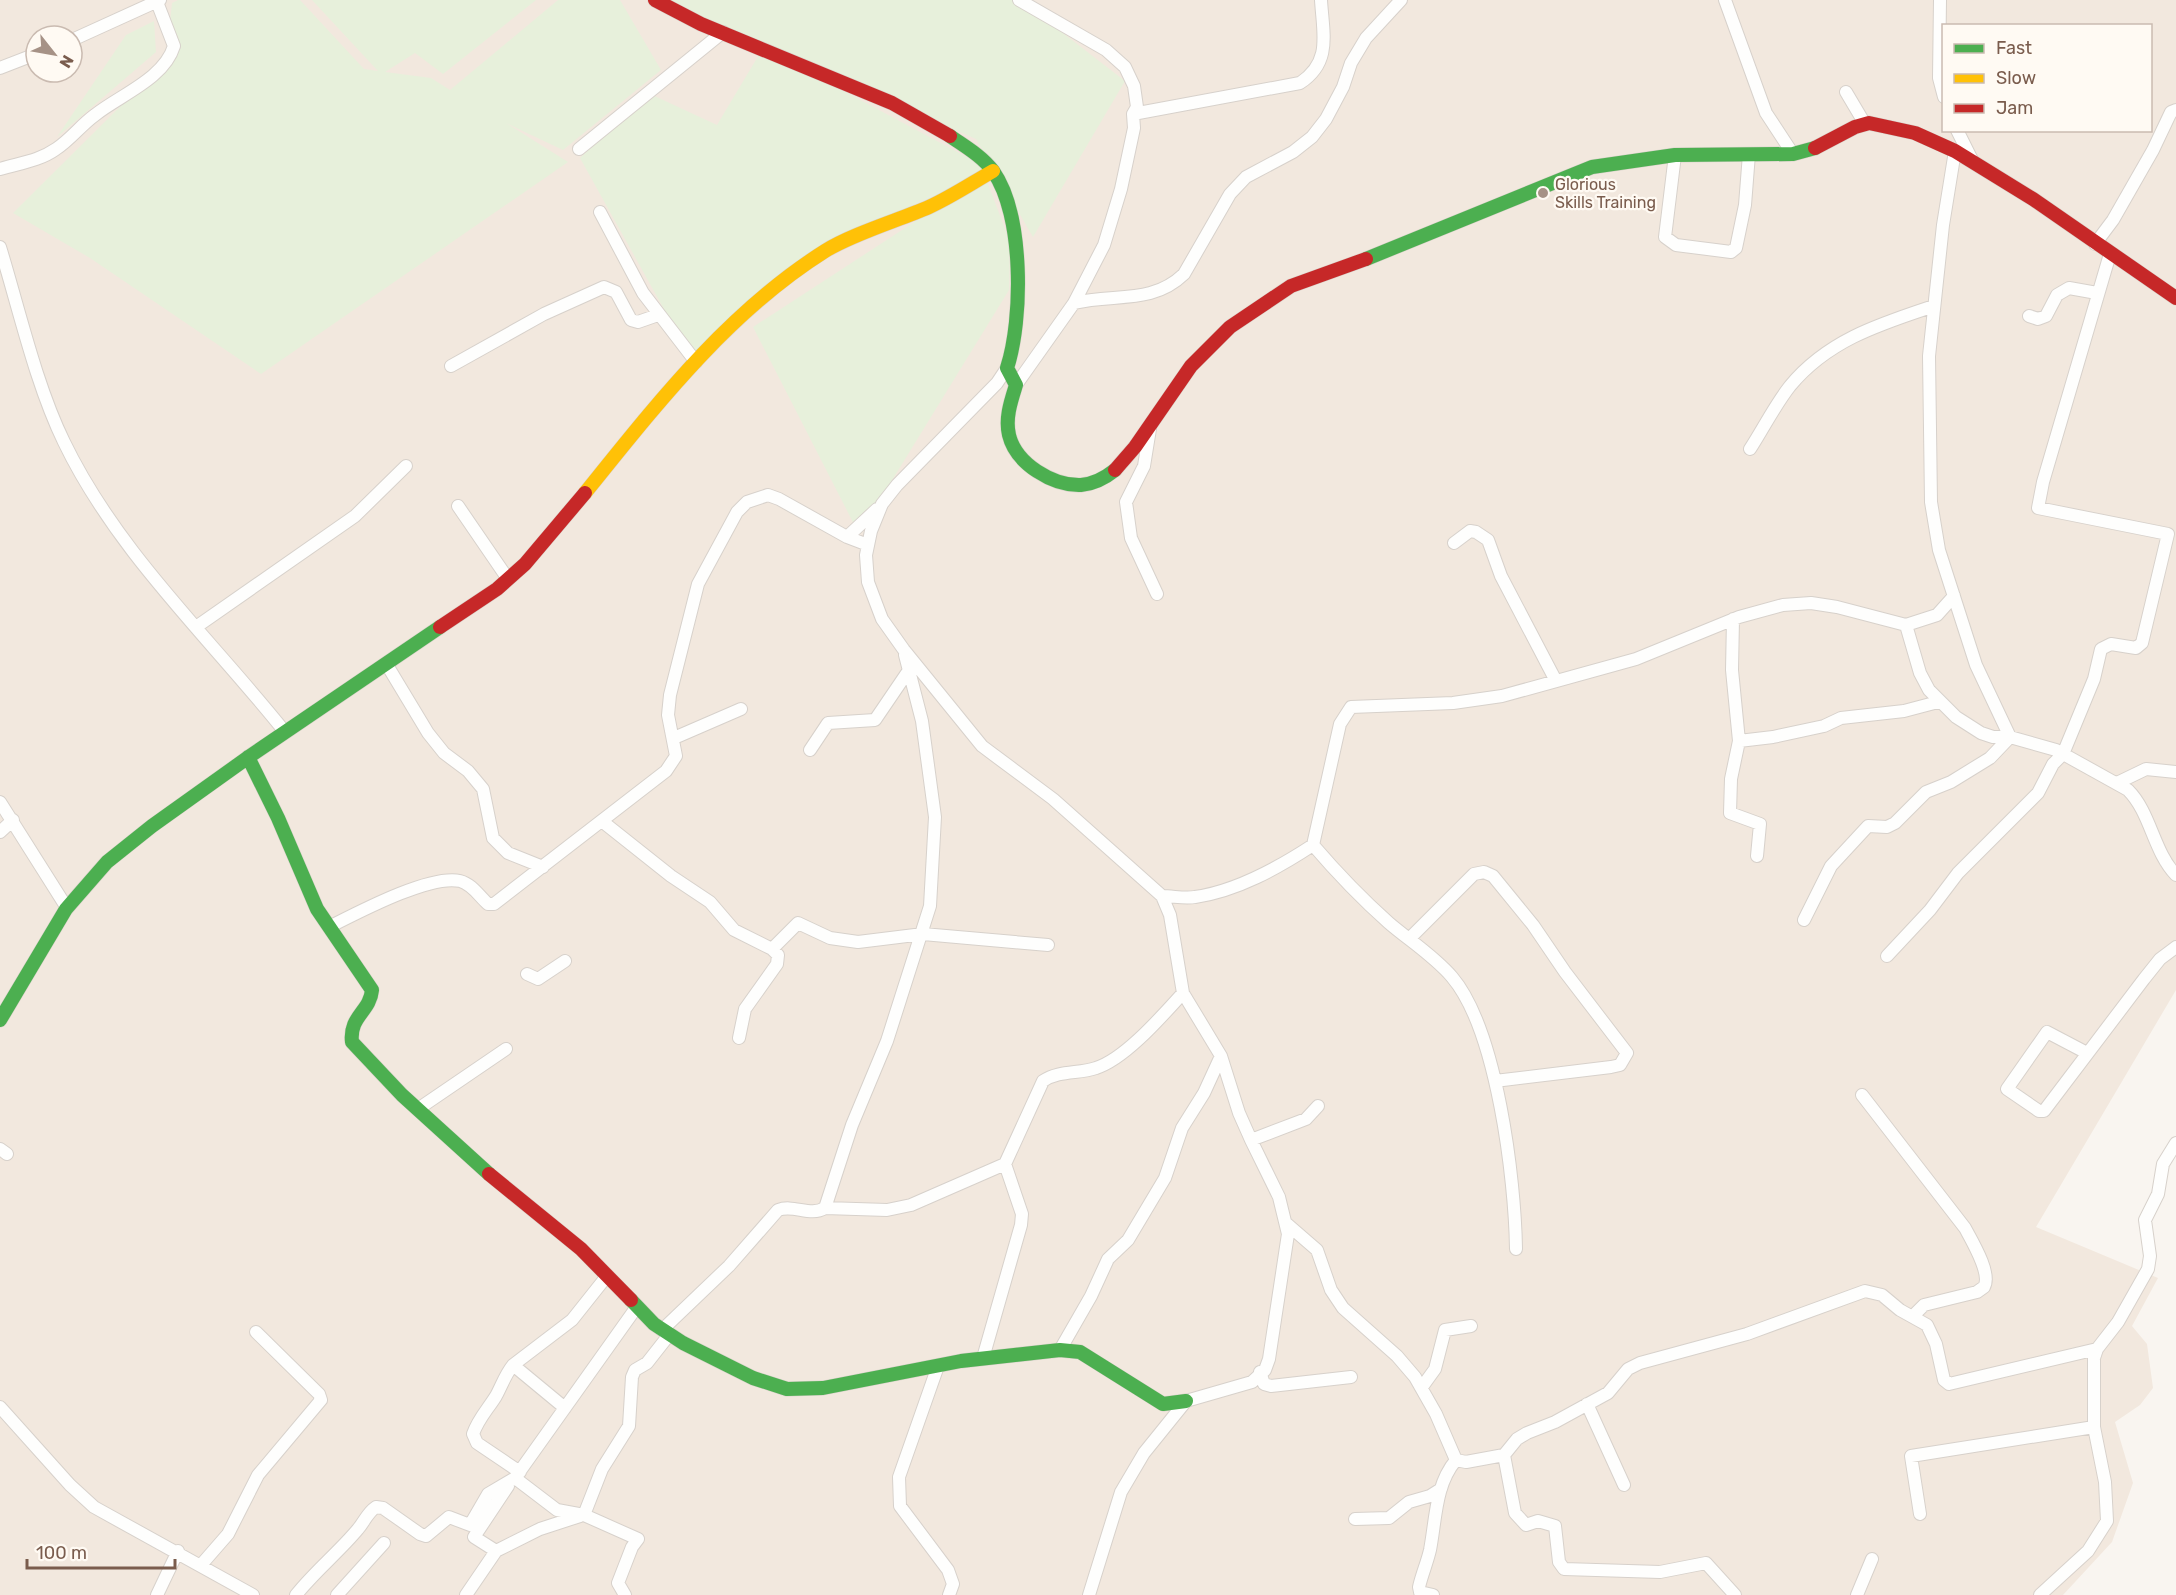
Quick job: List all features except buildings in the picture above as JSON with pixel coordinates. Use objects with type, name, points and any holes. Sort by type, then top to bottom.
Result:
[{"type":"street","points":[[655,0],[723,32],[892,103],[936,127],[976,154],[993,171],[1013,217],[1018,247],[1014,347],[1008,368],[997,383],[882,504],[847,537]]},
{"type":"street","points":[[1019,0],[1106,50],[1125,68],[1134,86],[1137,107],[1133,114],[1134,128],[1121,189],[1104,245],[1074,303],[1016,385],[1007,417],[1015,449],[1028,463],[1042,473],[1070,484],[1082,486],[1105,478],[1115,470],[1181,379],[1222,333],[1255,308],[1291,286],[1408,244],[1502,202],[1592,167],[1675,155],[1792,154],[1815,148],[1864,124],[1882,124],[1916,133],[1972,160],[2033,199],[2176,298]]},
{"type":"street","points":[[1133,114],[1300,83],[1313,74],[1324,52],[1321,0]]},
{"type":"street","points":[[1074,303],[1092,298],[1152,295],[1173,285],[1184,274],[1230,194],[1246,177],[1293,152],[1312,137],[1326,119],[1343,87],[1351,63],[1366,39],[1401,0]]},
{"type":"street","points":[[1725,0],[1766,113],[1792,154]]},
{"type":"street","points":[[1940,0],[1939,78],[1942,89]]},
{"type":"street","points":[[0,169],[31,162],[56,149],[96,114],[130,92],[166,61],[174,46],[159,1],[84,35]]},
{"type":"street","points":[[579,149],[723,32]]},
{"type":"street","points":[[0,68],[24,59]]},
{"type":"street","points":[[1846,92],[1864,124]]},
{"type":"street","points":[[2095,244],[2113,220],[2153,150],[2171,112],[2176,110]]},
{"type":"street","points":[[1958,132],[1972,160]]},
{"type":"street","points":[[1956,151],[1934,306],[1928,410],[1931,502],[1939,550],[1976,665],[2010,737]]},
{"type":"street","points":[[1675,155],[1665,237],[1676,245],[1731,252],[1737,248],[1745,205],[1749,154]]},
{"type":"street","points":[[0,1020],[40,948],[67,908],[93,876],[118,854],[248,757],[508,579],[552,534],[653,409],[719,336],[765,295],[826,250],[933,205],[993,171]]},
{"type":"street","points":[[600,212],[624,261],[658,315],[696,362]]},
{"type":"street","points":[[0,247],[50,411],[64,444],[106,514],[196,627],[246,683],[285,732]]},
{"type":"street","points":[[1887,956],[1958,873],[2038,793],[2053,764],[2064,754],[2091,686],[2101,649],[2111,644],[2136,648],[2142,643],[2168,534],[2038,508],[2043,482],[2110,254]]},
{"type":"street","points":[[451,366],[544,314],[604,287],[616,292],[631,320],[638,322],[658,315]]},
{"type":"street","points":[[2029,316],[2038,319],[2046,316],[2057,295],[2068,288],[2097,293]]},
{"type":"street","points":[[1750,449],[1789,388],[1842,341],[1862,330],[1934,306]]},
{"type":"street","points":[[1008,368],[1016,385]]},
{"type":"street","points":[[1151,422],[1144,466],[1126,502],[1131,538],[1157,594]]},
{"type":"street","points":[[196,627],[355,516],[406,466]]},
{"type":"street","points":[[330,927],[407,891],[453,880],[469,884],[485,902],[494,904],[603,822],[673,763],[677,750],[668,715],[670,695],[691,606],[698,584],[738,512],[747,502],[768,495],[847,537],[868,545]]},
{"type":"street","points":[[248,757],[278,818],[317,909],[372,990],[371,1000],[351,1023],[349,1031],[352,1042],[371,1066],[487,1172],[551,1223],[636,1308],[666,1332],[753,1378],[787,1389],[840,1386],[938,1365],[1060,1350],[1080,1352],[1132,1387],[1163,1404],[1186,1401],[1252,1382],[1260,1372],[1265,1370],[1269,1359],[1287,1251],[1287,1224],[1279,1197],[1239,1113],[1221,1056],[1183,993],[1170,915],[1162,896],[1074,816],[982,746],[904,650],[882,619],[873,598],[866,555],[882,504]]},
{"type":"street","points":[[458,507],[508,579]]},
{"type":"street","points":[[1454,543],[1470,531],[1488,540],[1501,576],[1556,681]]},
{"type":"street","points":[[1162,896],[1193,897],[1220,891],[1280,865],[1313,845],[1340,723],[1351,707],[1478,701],[1636,659],[1733,620],[1783,605],[1811,603],[1837,607],[1906,625],[1937,615],[1954,596]]},
{"type":"street","points":[[1733,620],[1732,670],[1739,741],[1731,779],[1730,813],[1760,824],[1757,856]]},
{"type":"street","points":[[1906,625],[1920,673],[1938,702],[1981,733],[1993,738],[2010,737],[2041,744],[2117,783],[2132,794],[2163,860],[2176,876]]},
{"type":"street","points":[[825,1208],[923,934],[930,906],[934,872],[935,817],[922,721],[904,650]]},
{"type":"street","points":[[387,664],[438,746],[468,771],[483,789],[493,838],[508,853],[543,867]]},
{"type":"street","points":[[810,750],[828,723],[875,720],[909,670]]},
{"type":"street","points":[[1739,741],[1773,737],[1824,726],[1841,718],[1904,711],[1938,702]]},
{"type":"street","points":[[674,738],[741,709]]},
{"type":"street","points":[[1804,920],[1831,866],[1868,826],[1887,827],[1895,823],[1926,792],[1951,782],[1990,758],[2010,737]]},
{"type":"street","points":[[2117,783],[2146,769],[2176,772]]},
{"type":"street","points":[[0,802],[67,908]]},
{"type":"street","points":[[0,832],[13,820]]},
{"type":"street","points":[[603,822],[671,876],[710,902],[734,930],[772,949],[779,959],[745,1009],[739,1038]]},
{"type":"street","points":[[1313,845],[1369,905],[1438,963],[1458,985],[1478,1025],[1495,1081],[1513,1187],[1516,1249]]},
{"type":"street","points":[[1409,939],[1474,874],[1484,872],[1493,876],[1533,925],[1565,972],[1627,1053],[1620,1065],[1611,1068],[1495,1081]]},
{"type":"street","points":[[772,949],[798,924],[830,938],[858,942],[923,934],[1048,945]]},
{"type":"street","points":[[2087,1053],[2047,1032],[2007,1089],[2038,1111],[2044,1111],[2149,972],[2176,947]]},
{"type":"street","points":[[527,974],[538,978],[566,961]]},
{"type":"street","points":[[584,1515],[602,1469],[629,1426],[632,1377],[635,1370],[647,1363],[666,1332],[735,1260],[778,1210],[789,1207],[813,1212],[825,1208],[887,1210],[911,1205],[1005,1164],[1042,1081],[1054,1075],[1096,1069],[1117,1060],[1183,993]]},
{"type":"street","points":[[418,1109],[506,1049]]},
{"type":"street","points":[[1060,1350],[1091,1296],[1108,1259],[1128,1240],[1165,1178],[1182,1128],[1204,1093],[1221,1056]]},
{"type":"street","points":[[1862,1095],[1965,1228],[1978,1251],[1986,1279],[1984,1287],[1977,1292],[1924,1305],[1913,1316]]},
{"type":"street","points":[[1251,1140],[1306,1119],[1318,1106]]},
{"type":"street","points":[[2040,1595],[2088,1551],[2107,1521],[2105,1482],[2094,1427],[2092,1371],[2097,1349],[2118,1322],[2148,1269],[2150,1256],[2145,1220],[2158,1194],[2163,1164],[2176,1143]]},
{"type":"street","points":[[983,1358],[1021,1225],[1022,1214],[1005,1164]]},
{"type":"street","points":[[1287,1224],[1317,1250],[1337,1300],[1397,1356],[1422,1387],[1447,1436],[1456,1460]]},
{"type":"street","points":[[606,1276],[572,1320],[513,1365],[505,1374],[494,1400],[477,1422],[473,1434],[477,1443],[515,1478],[557,1510],[584,1515],[638,1539],[632,1547],[618,1583],[625,1595]]},
{"type":"street","points":[[1456,1460],[1466,1461],[1504,1455],[1517,1439],[1527,1433],[1555,1422],[1608,1393],[1628,1369],[1640,1363],[1747,1334],[1865,1291],[1882,1295],[1900,1311],[1913,1316],[1930,1328],[1936,1344],[1942,1377],[1949,1384],[2097,1349]]},
{"type":"street","points":[[496,1551],[474,1537],[636,1308]]},
{"type":"street","points":[[1422,1387],[1435,1369],[1445,1330],[1471,1326]]},
{"type":"street","points":[[201,1565],[228,1534],[258,1475],[321,1400],[320,1395],[256,1332]]},
{"type":"street","points":[[513,1365],[565,1408]]},
{"type":"street","points":[[938,1365],[899,1477],[898,1496],[900,1506],[948,1570],[953,1584],[948,1595]]},
{"type":"street","points":[[1260,1372],[1264,1384],[1271,1386],[1351,1377]]},
{"type":"street","points":[[1089,1595],[1121,1492],[1144,1453],[1186,1401]]},
{"type":"street","points":[[1587,1404],[1624,1485]]},
{"type":"street","points":[[0,1407],[70,1485],[94,1507],[178,1551],[253,1595]]},
{"type":"street","points":[[1920,1514],[1911,1456],[2094,1427]]},
{"type":"street","points":[[1504,1455],[1515,1513],[1526,1525],[1538,1521],[1555,1526],[1559,1562],[1564,1569],[1660,1572],[1706,1563],[1735,1595]]},
{"type":"street","points":[[1433,1595],[1420,1592],[1419,1587],[1429,1552],[1445,1472],[1456,1460]]},
{"type":"street","points":[[296,1595],[376,1507],[383,1508],[426,1536],[449,1517],[470,1525],[488,1494],[515,1478]]},
{"type":"street","points":[[1355,1519],[1389,1518],[1409,1502],[1430,1496],[1441,1489]]},
{"type":"street","points":[[466,1595],[496,1551],[540,1529],[584,1515]]},
{"type":"street","points":[[337,1595],[384,1544]]},
{"type":"street","points":[[157,1595],[178,1551]]},
{"type":"street","points":[[1857,1595],[1872,1559]]},
{"type":"shaded area","points":[[0,0],[2176,0],[2176,990],[2036,1227],[2158,1278],[2132,1326],[2147,1344],[2153,1388],[2140,1405],[2115,1422],[2133,1483],[2112,1542],[2063,1595],[0,1595]]},
{"type":"green space","points":[[178,0],[300,0],[364,69],[378,71],[312,0],[536,0],[443,74],[415,53],[385,72],[431,78],[450,90],[558,0],[620,0],[661,70],[563,150],[506,123],[568,162],[261,374],[90,258],[13,213],[166,61],[172,3]]},
{"type":"green space","points":[[659,0],[1020,0],[1125,81],[1033,237],[976,139]]},
{"type":"green space","points":[[154,21],[156,52],[57,137],[126,35]]},
{"type":"green space","points":[[763,48],[993,171],[839,237],[690,356],[580,158],[648,93],[717,125]]},
{"type":"green space","points":[[985,176],[1010,242],[1009,290],[859,534],[753,327]]},
{"type":"traffic: fast","points":[[950,136],[978,156],[993,171],[1011,213],[1018,268],[1016,323],[1007,368],[1016,385],[1008,422],[1013,446],[1027,464],[1059,482],[1086,484],[1099,480],[1115,470]]},
{"type":"traffic: fast","points":[[1366,259],[1592,167],[1675,155],[1793,154],[1815,148]]},
{"type":"traffic: fast","points":[[0,1020],[66,909],[107,862],[152,826],[250,756],[440,627]]},
{"type":"traffic: fast","points":[[248,757],[278,818],[317,909],[372,990],[368,1004],[356,1020],[352,1042],[402,1095],[489,1174]]},
{"type":"traffic: fast","points":[[631,1300],[654,1324],[683,1343],[753,1378],[787,1389],[823,1388],[961,1361],[1060,1350],[1080,1352],[1163,1404],[1186,1401]]},
{"type":"traffic: slow","points":[[585,493],[695,362],[725,331],[790,275],[836,245],[929,207],[993,171]]},
{"type":"traffic: jam","points":[[655,0],[701,24],[892,103],[950,136]]},
{"type":"traffic: jam","points":[[1815,148],[1855,127],[1869,123],[1915,133],[1955,151],[2033,199],[2176,298]]},
{"type":"traffic: jam","points":[[1115,470],[1135,447],[1191,366],[1230,327],[1291,286],[1366,259]]},
{"type":"traffic: jam","points":[[440,627],[497,589],[525,564],[585,493]]},
{"type":"traffic: jam","points":[[489,1174],[581,1249],[631,1300]]},
{"type":"place","name":"Glorious Skills Training","points":[[1543,193]]}]
